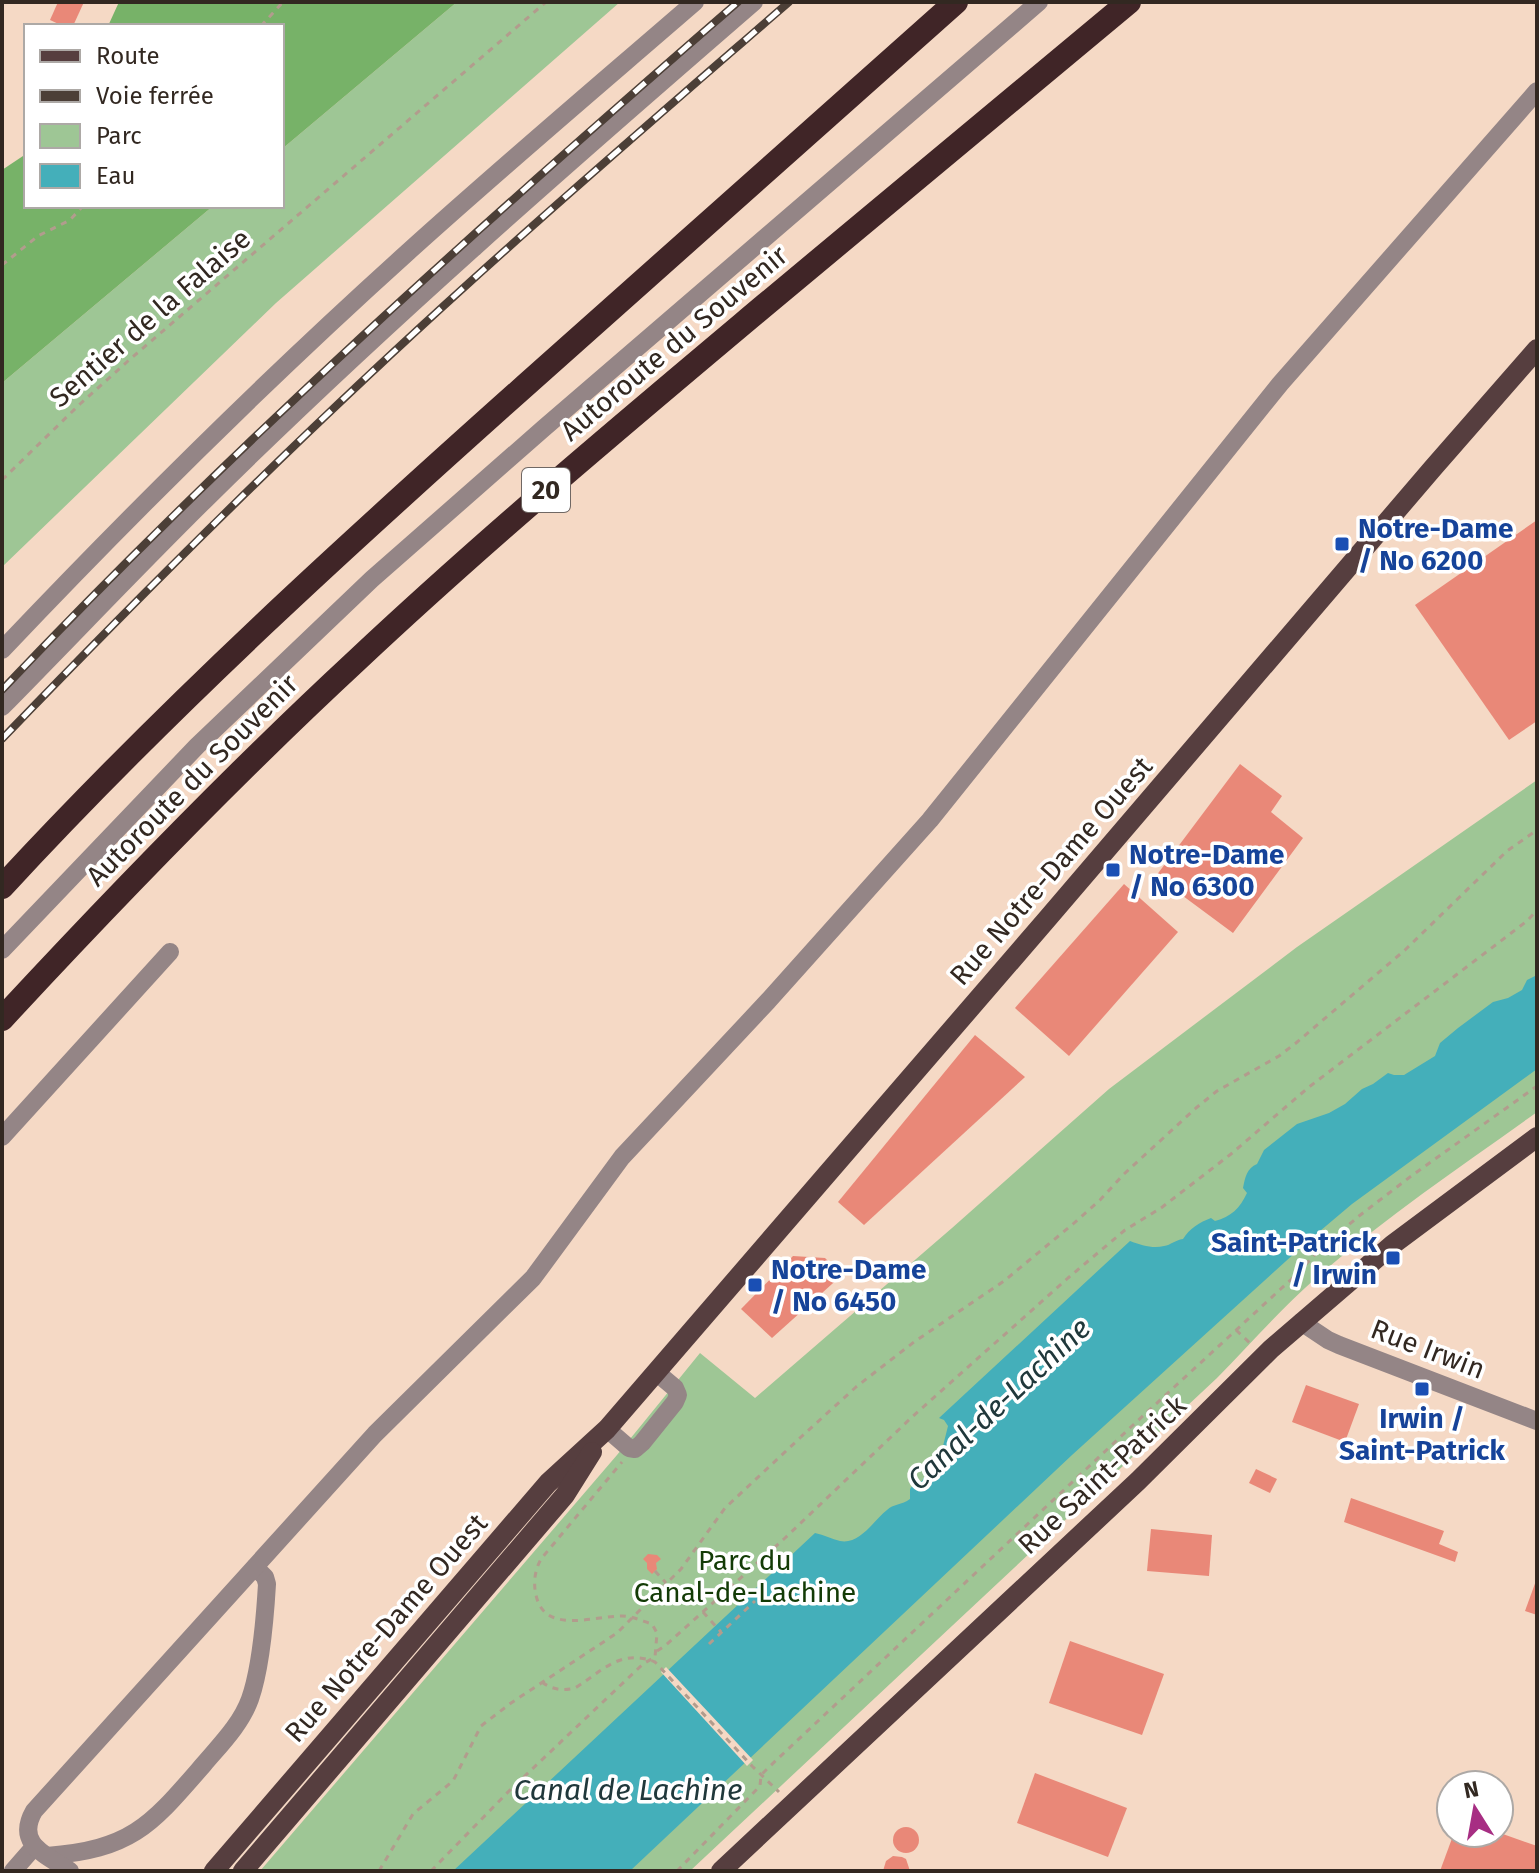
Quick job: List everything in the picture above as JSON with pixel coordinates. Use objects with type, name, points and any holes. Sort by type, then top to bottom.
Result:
[{"type":"highway","points":[[2,887],[185,699],[303,586],[956,2]]},
{"type":"highway","name":"Autoroute du Souvenir","points":[[2,1019],[189,822],[319,695],[434,589],[587,454],[1129,2]]},
{"type":"main road","name":"Rue Notre-Dame Ouest","points":[[214,1871],[548,1483],[607,1429],[1537,349]]},
{"type":"main road","name":"Rue Saint-Patrick","points":[[721,1871],[1138,1481],[1301,1322],[1392,1245],[1537,1137]]},
{"type":"main road","name":"Rue Notre-Dame Ouest","points":[[243,1871],[565,1495],[607,1429]]},
{"type":"street","points":[[2,650],[110,538],[340,315],[695,2]]},
{"type":"street","points":[[2,707],[290,418],[526,201],[754,2]]},
{"type":"street","points":[[2,950],[197,746],[352,597],[1039,2]]},
{"type":"street","points":[[70,1871],[40,1851],[29,1839],[27,1827],[34,1811],[375,1434],[533,1278],[622,1157],[768,1001],[930,820],[1280,384],[1537,91]]},
{"type":"street","points":[[2,1137],[170,952]]},
{"type":"street","name":"Rue Irwin","points":[[1301,1322],[1339,1345],[1537,1421]]},
{"type":"street","points":[[607,1429],[629,1448],[635,1449],[642,1443],[678,1395],[675,1388],[656,1372]]},
{"type":"street","points":[[13,1871],[40,1851],[95,1850],[140,1830],[172,1801],[230,1734],[249,1704],[258,1665],[267,1584],[265,1577],[255,1567]]},
{"type":"path","points":[[263,24],[283,2]]},
{"type":"path","name":"Sentier de la Falaise","points":[[2,480],[80,404],[546,2]]},
{"type":"path","points":[[2,265],[38,236],[70,220],[81,208]]},
{"type":"path","points":[[379,1871],[413,1814],[453,1781],[481,1726],[617,1633],[688,1561],[725,1508],[856,1387],[914,1342],[1004,1281],[1047,1246],[1217,1091],[1279,1056],[1307,1035],[1405,950],[1507,851],[1537,830]]},
{"type":"path","points":[[657,1651],[785,1538],[912,1417],[1125,1230],[1161,1208],[1231,1154],[1309,1087],[1518,929],[1537,910]]},
{"type":"path","points":[[677,1871],[760,1786],[761,1775],[1297,1274],[1319,1250],[1410,1177],[1537,1086]]},
{"type":"path","points":[[1236,1330],[1251,1344]]},
{"type":"path","points":[[431,1871],[509,1791],[655,1657],[657,1633],[652,1624],[633,1617],[618,1616],[567,1621],[553,1619],[536,1598],[534,1582],[538,1565],[548,1549],[625,1459]]},
{"type":"path","points":[[655,1571],[667,1584]]},
{"type":"path","points":[[709,1644],[755,1601]]},
{"type":"path","points":[[703,1612],[721,1632]]},
{"type":"path","points":[[542,1682],[553,1688],[569,1690],[619,1660],[649,1660],[660,1666],[777,1789]]},
{"type":"green space","points":[[119,2],[457,2],[284,147],[284,24],[109,24]]},
{"type":"green space","points":[[457,2],[620,2],[276,303],[2,567],[2,383],[211,208],[284,208],[284,147]]},
{"type":"green space","points":[[24,155],[24,208],[211,208],[2,383],[2,170]]},
{"type":"green space","name":"Parc du Canal-de-Lachine","points":[[1537,780],[1537,1112],[1396,1213],[1316,1278],[1217,1378],[690,1871],[260,1871],[617,1455],[700,1353],[755,1398],[1109,1089],[1297,947]]},
{"type":"water","name":"Canal de Lachine","points":[[1537,975],[1537,1069],[1352,1204],[1307,1242],[1072,1455],[630,1871],[453,1871],[815,1533],[840,1541],[854,1539],[889,1508],[910,1499],[910,1489],[922,1481],[933,1462],[940,1458],[948,1426],[939,1418],[1130,1241],[1160,1247],[1183,1239],[1192,1229],[1211,1218],[1215,1221],[1230,1214],[1247,1193],[1243,1188],[1249,1170],[1257,1164],[1264,1150],[1297,1124],[1329,1113],[1388,1073],[1404,1075],[1435,1056],[1440,1043],[1458,1028],[1493,1002],[1522,990],[1527,980]]},
{"type":"pier","points":[[666,1667],[753,1760],[747,1766],[661,1672]]},
{"type":"building","points":[[58,2],[84,2],[74,24],[59,24],[50,20]]},
{"type":"building","points":[[1537,520],[1537,721],[1509,740],[1415,605]]},
{"type":"building","points":[[1240,764],[1282,796],[1271,812],[1303,838],[1233,933],[1156,876]]},
{"type":"building","points":[[1124,884],[1178,932],[1069,1056],[1015,1008]]},
{"type":"building","points":[[975,1035],[1025,1077],[864,1225],[838,1202]]},
{"type":"building","points":[[793,1256],[825,1258],[842,1275],[772,1338],[741,1309]]},
{"type":"building","points":[[1306,1385],[1359,1404],[1345,1442],[1292,1422]]},
{"type":"building","points":[[1256,1469],[1277,1479],[1270,1493],[1249,1483]]},
{"type":"building","points":[[1351,1498],[1444,1531],[1439,1544],[1458,1552],[1455,1562],[1344,1522]]},
{"type":"building","points":[[1151,1529],[1212,1535],[1209,1576],[1147,1571]]},
{"type":"building","points":[[648,1554],[661,1559],[652,1574],[643,1559]]},
{"type":"building","points":[[1537,1578],[1537,1615],[1525,1611]]},
{"type":"building","points":[[1070,1641],[1164,1674],[1142,1735],[1049,1703]]},
{"type":"building","points":[[1035,1773],[1127,1808],[1108,1857],[1017,1823]]},
{"type":"building","points":[[906,1827],[915,1831],[919,1840],[915,1849],[906,1853],[897,1849],[893,1840],[897,1831]]},
{"type":"building","points":[[1515,1838],[1537,1846],[1537,1871],[1440,1871],[1448,1849],[1515,1849]]},
{"type":"building","points":[[893,1856],[906,1859],[910,1871],[883,1871],[886,1861]]},
{"type":"railway","points":[[2,690],[269,423],[454,252],[738,2]]},
{"type":"railway","points":[[2,739],[174,564],[350,393],[509,247],[789,2]]},
{"type":"place","name":"Notre-Dame / No 6200","points":[[1342,544]]},
{"type":"place","name":"Notre-Dame / No 6300","points":[[1113,870]]},
{"type":"place","name":"Saint-Patrick / Irwin","points":[[1393,1258]]},
{"type":"place","name":"Notre-Dame / No 6450","points":[[755,1285]]},
{"type":"place","name":"Irwin / Saint-Patrick","points":[[1422,1389]]},
{"type":"water label","name":"Canal-de-Lachine","points":[[999,1404]]}]
